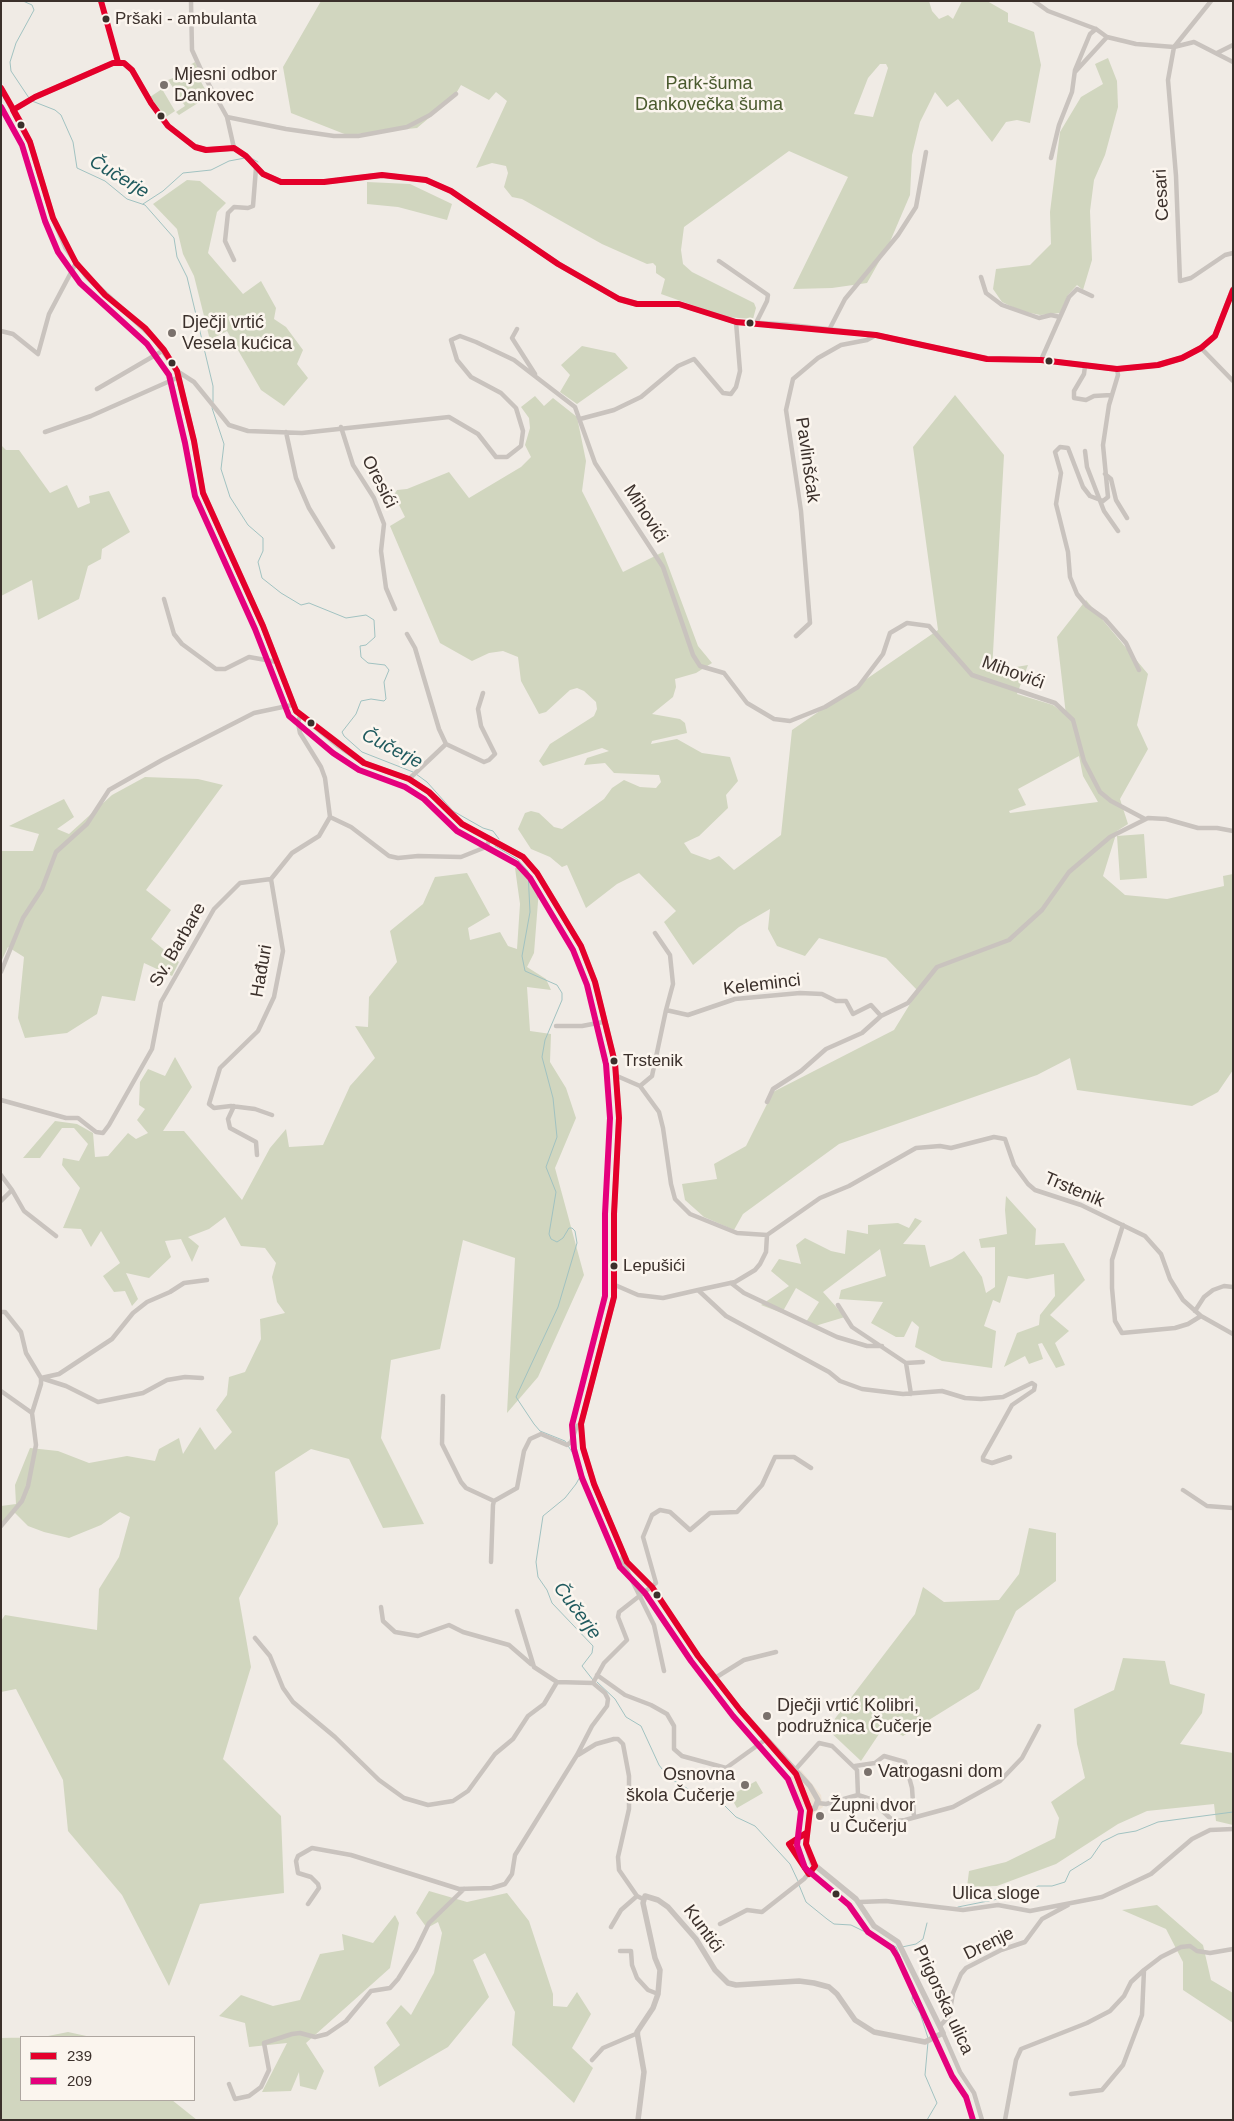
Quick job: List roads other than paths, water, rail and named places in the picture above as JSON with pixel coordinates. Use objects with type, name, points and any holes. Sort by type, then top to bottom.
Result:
[{"type":"street","points":[[101,1],[118,62]]},
{"type":"street","points":[[191,1],[192,50],[227,117],[234,148]]},
{"type":"street","points":[[1034,1],[1048,11],[1096,29],[1107,37],[1136,44],[1174,47],[1194,42],[1233,62]]},
{"type":"street","points":[[1174,47],[1211,1]]},
{"type":"street","points":[[1051,158],[1059,125],[1072,92],[1074,73],[1090,34],[1096,29]]},
{"type":"street","points":[[1074,73],[1107,37]]},
{"type":"street","points":[[1217,53],[1233,45]]},
{"type":"street","name":"Cesari","points":[[1174,47],[1168,80],[1176,176],[1180,281],[1191,278],[1224,254],[1233,253]]},
{"type":"street","points":[[13,110],[34,98],[118,62],[129,67],[168,126],[188,142],[206,150],[234,148],[246,156],[256,168],[272,179],[290,182],[324,182],[382,175],[426,180],[451,191],[558,264],[619,299],[637,304],[679,304],[736,322],[756,322],[876,335],[971,357],[1041,360],[1117,369],[1158,365],[1182,358],[1201,348],[1215,336],[1233,289]]},
{"type":"street","points":[[1,88],[30,142],[53,218],[76,263],[105,295],[145,328],[164,350],[179,377],[203,493],[277,662],[292,705],[300,716],[364,763],[412,775],[454,818],[507,847],[532,865],[573,930],[595,982],[617,1076],[619,1118],[614,1205],[614,1285],[611,1315],[581,1424],[583,1448],[590,1475],[623,1555],[652,1587],[715,1678],[795,1773],[810,1786],[818,1803]]},
{"type":"street","points":[[227,117],[334,136],[358,136],[407,127],[430,115],[456,94]]},
{"type":"street","points":[[829,330],[845,299],[898,235],[916,207],[926,152]]},
{"type":"street","points":[[234,260],[225,242],[228,213],[234,207],[248,208],[253,206],[256,168]]},
{"type":"street","points":[[719,261],[768,295],[756,322]]},
{"type":"street","points":[[1,331],[14,334],[38,354],[49,314],[76,263]]},
{"type":"street","points":[[981,277],[986,293],[1002,305],[1039,318],[1051,315],[1060,317]]},
{"type":"street","points":[[1041,360],[1070,297],[1077,289],[1092,296]]},
{"type":"street","points":[[580,419],[614,410],[641,396],[678,366],[694,360],[722,393],[731,394],[736,387],[740,371],[736,322]]},
{"type":"street","points":[[517,330],[512,338],[537,377]]},
{"type":"street","name":"Pavlinšćak","points":[[796,636],[810,623],[801,511],[786,410],[793,379],[818,358],[841,345],[867,340],[876,335]]},
{"type":"street","name":"Mihovići","points":[[341,427],[449,417],[478,434],[496,457],[507,458],[521,446],[523,431],[516,408],[501,394],[471,377],[457,360],[451,340],[460,336],[514,360],[575,407],[595,463],[663,567],[693,655],[700,666],[724,673],[747,703],[774,719],[790,721],[826,707],[858,687],[883,654],[890,633],[907,623],[929,626],[972,675],[1055,703],[1073,720],[1084,761],[1100,792],[1111,801],[1145,819]]},
{"type":"street","points":[[1201,348],[1233,381]]},
{"type":"street","points":[[97,389],[164,350]]},
{"type":"street","points":[[1085,366],[1084,374],[1074,391],[1074,398],[1086,400],[1094,396],[1111,395]]},
{"type":"street","points":[[1117,369],[1116,383],[1111,395],[1103,445],[1104,474],[1108,497],[1103,501],[1092,498],[1083,487],[1068,448],[1060,447],[1055,452],[1060,473],[1056,504],[1068,552],[1070,577],[1077,594],[1086,606],[1105,619],[1126,643],[1139,670]]},
{"type":"street","points":[[179,377],[190,379]]},
{"type":"street","points":[[45,432],[91,416],[179,377],[190,379],[229,425],[248,431],[286,432],[341,427]]},
{"type":"street","name":"Oresići","points":[[341,427],[353,465],[374,498],[384,524],[382,558],[386,588],[395,609]]},
{"type":"street","points":[[286,432],[296,478],[309,508],[333,547]]},
{"type":"street","points":[[1085,451],[1087,467],[1104,511],[1118,531]]},
{"type":"street","points":[[1104,474],[1111,479],[1116,500],[1127,518]]},
{"type":"street","points":[[164,599],[174,634],[182,644],[216,669],[225,669],[249,658],[277,662]]},
{"type":"street","points":[[407,634],[415,648],[439,729],[446,744],[484,762],[489,760],[494,754],[480,726],[478,709],[483,693]]},
{"type":"street","points":[[1,972],[23,918],[42,889],[56,852],[87,824],[109,790],[162,760],[254,713],[292,705]]},
{"type":"street","points":[[271,878],[292,853],[318,836],[330,817],[325,778],[321,767],[300,733],[298,723],[300,716]]},
{"type":"street","points":[[412,775],[446,744]]},
{"type":"street","points":[[330,817],[352,827],[389,856],[398,858],[426,856],[461,857],[486,847],[490,839]]},
{"type":"street","points":[[766,1102],[774,1089],[801,1071],[826,1049],[862,1033],[881,1016],[908,1003],[938,967],[1009,940],[1042,910],[1069,872],[1110,837],[1145,819],[1166,819],[1198,828],[1217,828],[1233,832]]},
{"type":"street","name":"Sv. Barbare","points":[[1,1100],[58,1116],[78,1118],[96,1132],[102,1133],[109,1126],[152,1049],[161,1002],[214,908],[240,883],[271,878]]},
{"type":"street","name":"Hađuri","points":[[271,878],[283,950],[274,997],[258,1030],[220,1068],[210,1104],[214,1108],[234,1106],[255,1109],[272,1116]]},
{"type":"street","points":[[640,1086],[652,1076],[673,984],[670,955],[655,933]]},
{"type":"street","name":"Keleminci","points":[[666,1010],[688,1015],[735,999],[800,993],[822,994],[836,1001],[846,1001],[853,1014],[872,1006],[881,1016]]},
{"type":"street","points":[[556,1026],[582,1026],[603,1022]]},
{"type":"street","points":[[614,1285],[638,1295],[663,1298],[731,1284],[747,1276],[760,1264],[766,1252],[767,1235],[737,1234],[690,1214],[681,1207],[671,1184],[659,1112],[640,1086],[617,1076]]},
{"type":"street","points":[[234,1106],[228,1119],[230,1128],[256,1142],[257,1155]]},
{"type":"street","name":"Trstenik","points":[[767,1235],[820,1198],[848,1186],[916,1148],[940,1146],[951,1148],[964,1146],[980,1139],[994,1137],[1005,1139],[1014,1165],[1035,1190],[1080,1205],[1145,1236],[1155,1245],[1164,1260],[1176,1290],[1195,1311],[1233,1334]]},
{"type":"street","points":[[1,1175],[24,1211],[56,1236]]},
{"type":"street","points":[[1,1202],[12,1190]]},
{"type":"street","points":[[1123,1226],[1112,1260],[1115,1321],[1122,1333],[1175,1328],[1188,1324],[1202,1316]]},
{"type":"street","points":[[41,1378],[59,1374],[112,1339],[133,1314],[147,1302],[170,1292],[184,1283],[207,1280]]},
{"type":"street","points":[[731,1284],[736,1289],[837,1338],[867,1346],[882,1346]]},
{"type":"street","points":[[1195,1311],[1204,1297],[1213,1290],[1224,1286],[1233,1288]]},
{"type":"street","points":[[698,1290],[726,1316],[829,1372],[840,1380],[862,1389],[911,1394],[942,1391],[965,1398],[981,1399],[1003,1397],[1028,1384],[1035,1385],[1034,1390],[1012,1405],[983,1460],[992,1463],[1010,1457]]},
{"type":"street","points":[[838,1305],[852,1327],[906,1363],[923,1362]]},
{"type":"street","points":[[1,1312],[5,1312],[22,1332],[26,1353],[41,1378],[38,1396],[32,1413],[36,1445],[28,1486],[22,1501],[1,1526]]},
{"type":"street","points":[[906,1363],[911,1394]]},
{"type":"street","points":[[41,1378],[66,1386],[98,1402],[143,1393],[167,1380],[202,1378]]},
{"type":"street","points":[[1,1391],[32,1413]]},
{"type":"street","points":[[443,1396],[442,1444],[466,1488],[494,1501]]},
{"type":"street","points":[[494,1501],[517,1488],[524,1451],[533,1436],[541,1434],[567,1445],[571,1442],[577,1426],[581,1424]]},
{"type":"street","points":[[594,1680],[604,1663],[627,1640],[620,1624],[619,1612],[656,1583],[656,1576],[644,1537],[652,1515],[660,1510],[670,1512],[690,1530],[710,1513],[737,1512],[762,1485],[772,1460],[778,1456],[794,1457],[811,1468]]},
{"type":"street","points":[[1183,1490],[1207,1506],[1233,1508]]},
{"type":"street","points":[[491,1562],[494,1501]]},
{"type":"street","points":[[623,1555],[622,1560],[656,1630],[664,1671]]},
{"type":"street","points":[[381,1608],[383,1621],[395,1632],[418,1636],[449,1625],[463,1632],[509,1645],[534,1667],[557,1682],[594,1680],[625,1695],[651,1704],[667,1714],[674,1726],[674,1750],[682,1756],[726,1768],[766,1740]]},
{"type":"street","points":[[517,1611],[534,1667]]},
{"type":"street","points":[[255,1638],[270,1656],[283,1688],[293,1702],[335,1737],[379,1780],[404,1798],[428,1805],[453,1801],[468,1791],[495,1754],[513,1739],[528,1716],[544,1704],[557,1682]]},
{"type":"street","points":[[715,1678],[744,1660],[776,1652]]},
{"type":"street","points":[[308,1904],[319,1888],[318,1884],[316,1879],[298,1873],[296,1861],[298,1856],[312,1848],[351,1856],[393,1870],[464,1889],[492,1888],[505,1884],[512,1874],[515,1855],[577,1755],[592,1726],[608,1703],[605,1693],[594,1680]]},
{"type":"street","points":[[810,1810],[818,1803],[826,1804],[858,1795],[870,1799],[891,1819],[905,1820],[963,1803],[1000,1781],[1022,1758],[1039,1726]]},
{"type":"street","points":[[577,1755],[596,1744],[614,1739],[618,1739],[623,1744],[623,1753],[628,1766],[629,1809],[618,1866],[620,1874],[640,1897],[655,1958],[660,1970],[658,1994],[653,2008],[638,2033],[603,2048],[592,2060]]},
{"type":"street","points":[[795,1773],[819,1743],[832,1746],[855,1766],[859,1775],[858,1795]]},
{"type":"street","points":[[855,1766],[875,1763],[884,1756],[905,1762],[912,1788],[914,1817]]},
{"type":"street","points":[[720,1924],[747,1910],[762,1912],[799,1883],[815,1866],[809,1857],[806,1844],[810,1810],[795,1773]]},
{"type":"street","name":"Ulica sloge","points":[[860,1902],[886,1901],[962,1910],[998,1905],[1030,1911],[1072,1903],[1102,1897],[1151,1874],[1192,1839],[1210,1830],[1233,1829]]},
{"type":"street","name":"Prigorska ulica","points":[[815,1866],[860,1902],[874,1926],[900,1944],[904,1950],[944,2032],[960,2072],[977,2101],[982,2120]]},
{"type":"street","points":[[229,2084],[235,2099],[249,2096],[261,2087],[269,2070],[264,2043],[292,2034],[300,2033],[315,2037],[327,2034],[346,2021],[370,1991],[390,1988],[398,1979],[416,1950],[429,1923],[464,1889]]},
{"type":"street","name":"Kuntići","points":[[640,1897],[649,1896],[668,1907],[696,1939],[714,1970],[728,1983],[747,1985],[799,1981],[829,1987],[842,2000],[855,2020],[874,2032],[928,2041],[944,2032]]},
{"type":"street","points":[[611,1927],[621,1910],[640,1897]]},
{"type":"street","name":"Drenje","points":[[940,2026],[948,2016],[961,1974],[966,1968],[1000,1950],[1025,1942],[1042,1919],[1072,1903]]},
{"type":"street","points":[[1005,2120],[1016,2060],[1021,2049],[1087,2023],[1110,2011],[1124,1996],[1131,1982],[1144,1970],[1161,1957],[1181,1947],[1190,1946],[1198,1951],[1210,1953],[1233,1949]]},
{"type":"street","points":[[620,1951],[629,1949],[631,1951],[632,1965],[637,1978],[648,1990],[658,1994]]},
{"type":"street","points":[[1071,2094],[1102,2090],[1123,2065],[1142,2015],[1144,1970]]},
{"type":"street","points":[[638,2033],[644,2072],[638,2120]]},
{"type":"waterway","name":"Čučerje","points":[[23,1],[32,5],[34,10],[16,43],[10,62],[11,71],[29,98]]},
{"type":"waterway","name":"Čučerje","points":[[32,101],[55,110],[61,115],[73,142],[77,168],[105,181],[127,199],[145,205],[174,238],[177,257],[187,277],[213,386],[213,402]]},
{"type":"waterway","points":[[143,204],[163,191],[183,173],[211,170],[229,161],[245,158]]},
{"type":"waterway","points":[[253,159],[258,162]]},
{"type":"waterway","name":"Čučerje","points":[[212,408],[224,444],[221,469],[230,497],[248,525],[263,538],[263,551],[258,562],[262,578],[281,593],[301,605],[309,603],[346,618],[366,615],[374,620],[375,637],[366,645],[360,646],[361,657],[368,663],[385,665],[389,670],[384,682],[386,699],[384,701],[371,699],[361,701],[356,714],[342,732],[344,736],[362,752],[413,772]]},
{"type":"waterway","name":"Čučerje","points":[[416,774],[427,782],[453,811],[483,828],[493,831],[499,839]]},
{"type":"waterway","name":"Čučerje","points":[[495,846],[517,859],[528,871],[530,912],[522,956],[525,971],[557,985],[562,993],[562,1000],[545,1040],[542,1057],[553,1098],[557,1137],[546,1167],[556,1192],[549,1234],[551,1239],[557,1242],[563,1238],[569,1228],[572,1228],[575,1231],[577,1243],[558,1307],[516,1397],[540,1431],[565,1441],[579,1463],[582,1473],[565,1498],[543,1516],[536,1562],[538,1577],[547,1590],[552,1603],[593,1646],[592,1653],[582,1666],[593,1680]]},
{"type":"waterway","name":"Čučerje","points":[[597,1682],[615,1699],[626,1717],[641,1726],[659,1765],[669,1778],[690,1790],[700,1800],[722,1803],[736,1817],[755,1826],[790,1864],[798,1881]]},
{"type":"waterway","points":[[958,1907],[1023,1894],[1038,1886],[1052,1886],[1065,1882],[1070,1871],[1091,1858],[1102,1842],[1118,1834],[1136,1831],[1158,1822],[1233,1812]]},
{"type":"waterway","name":"Čučerje","points":[[799,1885],[806,1902],[834,1924],[851,1925],[896,1947],[913,1989],[912,2001],[920,2013],[928,2038]]},
{"type":"waterway","points":[[902,1947],[916,1944],[923,1939],[927,1923]]},
{"type":"waterway","name":"Čučerje","points":[[927,2120],[937,2103],[925,2075],[928,2042]]},
{"type":"place","name":"Pršaki - ambulanta","points":[[106,19]]},
{"type":"place","name":"Mjesni odbor Dankovec","points":[[164,85]]},
{"type":"place","name":"Dječji vrtić Vesela kućica","points":[[172,333]]},
{"type":"place","name":"Trstenik","points":[[614,1061]]},
{"type":"place","name":"Lepušići","points":[[614,1266]]},
{"type":"place","name":"Dječji vrtić Kolibri, podružnica Čučerje","points":[[767,1716]]},
{"type":"place","name":"Vatrogasni dom","points":[[868,1772]]},
{"type":"place","name":"Osnovna škola Čučerje","points":[[745,1785]]},
{"type":"place","name":"Župni dvor u Čučerju","points":[[820,1816]]},
{"type":"park label","name":"Park-šuma Dankovečka šuma","points":[[709,94]]}]
